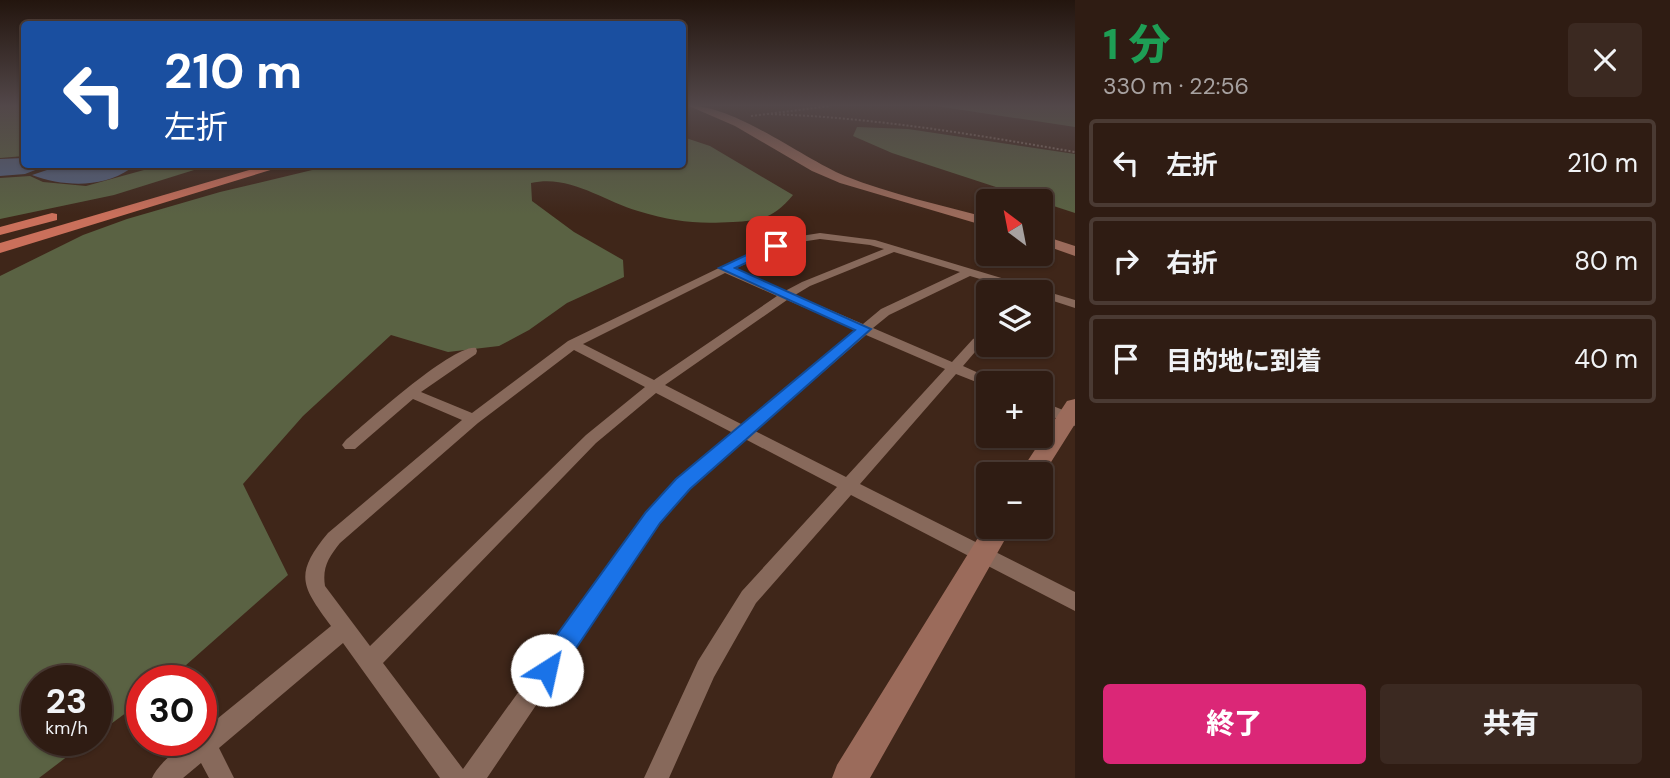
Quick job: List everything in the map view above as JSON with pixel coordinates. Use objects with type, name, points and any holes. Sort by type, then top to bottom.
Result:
[{"type":"highway","points":[[0,231],[238,168]]},
{"type":"highway","points":[[0,239],[263,168]]},
{"type":"highway","points":[[0,248],[270,168]]},
{"type":"street","points":[[773,142],[836,177],[888,195],[976,219]]},
{"type":"street","points":[[454,778],[344,630],[316,589],[314,576],[318,558],[334,538],[473,419],[573,344],[761,251],[806,237],[852,239],[893,249],[1075,304]]},
{"type":"street","points":[[1054,244],[1075,251]]},
{"type":"street","points":[[369,662],[591,439],[655,386],[786,295],[806,284],[893,249]]},
{"type":"street","points":[[725,268],[976,377]]},
{"type":"street","points":[[471,778],[653,518],[683,484],[885,312],[971,271]]},
{"type":"street","points":[[1053,300],[1059,297]]},
{"type":"street","points":[[656,778],[706,669],[749,597],[976,343]]},
{"type":"street","points":[[573,344],[1075,602]]},
{"type":"street","points":[[350,445],[411,393],[471,351]]},
{"type":"street","points":[[411,393],[473,419]]},
{"type":"street","points":[[1039,462],[1072,415],[1053,409]]},
{"type":"street","points":[[850,778],[991,539]]},
{"type":"street","points":[[217,735],[344,630]]},
{"type":"street","points":[[164,778],[191,756]]},
{"type":"street","points":[[211,756],[222,778]]},
{"type":"path","points":[[1018,142],[1075,152]]},
{"type":"green space","points":[[0,142],[21,142],[21,156],[0,158]]},
{"type":"green space","points":[[686,142],[710,146],[793,195],[780,209],[760,219],[696,222],[674,220],[638,211],[573,185],[545,181],[531,183],[532,201],[574,232],[623,260],[624,277],[567,303],[529,330],[499,346],[448,352],[391,335],[303,416],[243,484],[288,575],[186,665],[126,665],[126,713],[112,723],[112,665],[21,665],[21,756],[68,756],[39,778],[0,778],[0,276],[83,235],[220,192],[320,168],[686,168]]},
{"type":"green space","points":[[867,142],[997,142],[1075,154],[1075,213],[1054,206],[1054,189],[1002,189]]},
{"type":"green space","points":[[151,168],[200,168],[114,195],[0,219],[0,178],[30,176],[43,182],[86,186]]},
{"type":"water","points":[[21,158],[21,168],[38,169],[25,174],[0,176],[0,159]]},
{"type":"water","points":[[50,169],[130,169],[107,180],[82,184],[57,182],[32,175]]},
{"type":"route","points":[[547,670],[653,518],[683,484],[864,329],[725,268],[776,246]]}]
